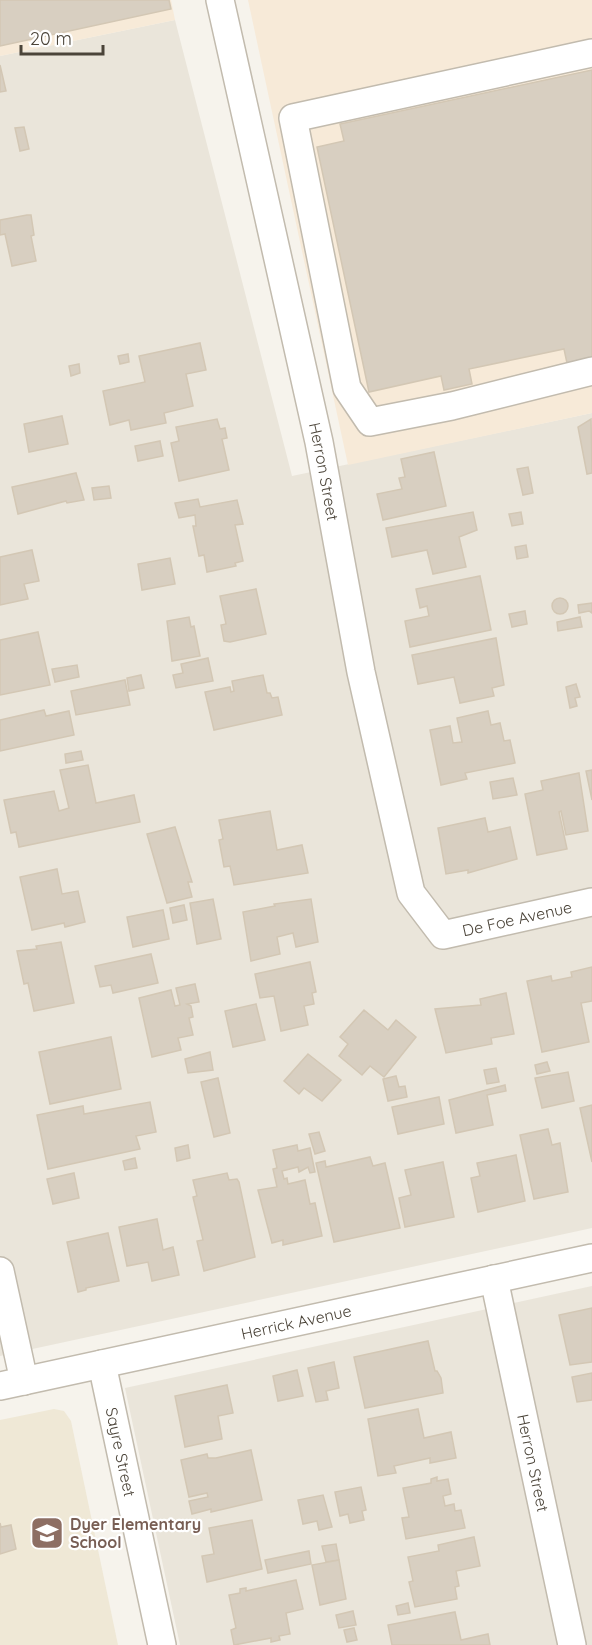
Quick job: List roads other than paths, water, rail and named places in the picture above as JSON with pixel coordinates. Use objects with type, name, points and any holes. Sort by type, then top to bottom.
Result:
[{"type":"street","name":"Herron Street","points":[[220,0],[319,442],[362,672],[411,893],[443,934]]},
{"type":"street","points":[[592,53],[293,118],[347,388],[370,422],[452,406],[592,371]]},
{"type":"street","name":"De Foe Avenue","points":[[443,934],[592,902]]},
{"type":"street","name":"Herrick Avenue","points":[[12,1383],[592,1258]]},
{"type":"street","points":[[0,1271],[12,1383]]},
{"type":"street","name":"Herron Street","points":[[494,1279],[572,1645]]},
{"type":"street","name":"Sayre Street","points":[[102,1364],[162,1645]]},
{"type":"place","name":"Dyer Elementary School","points":[[47,1533]]}]
